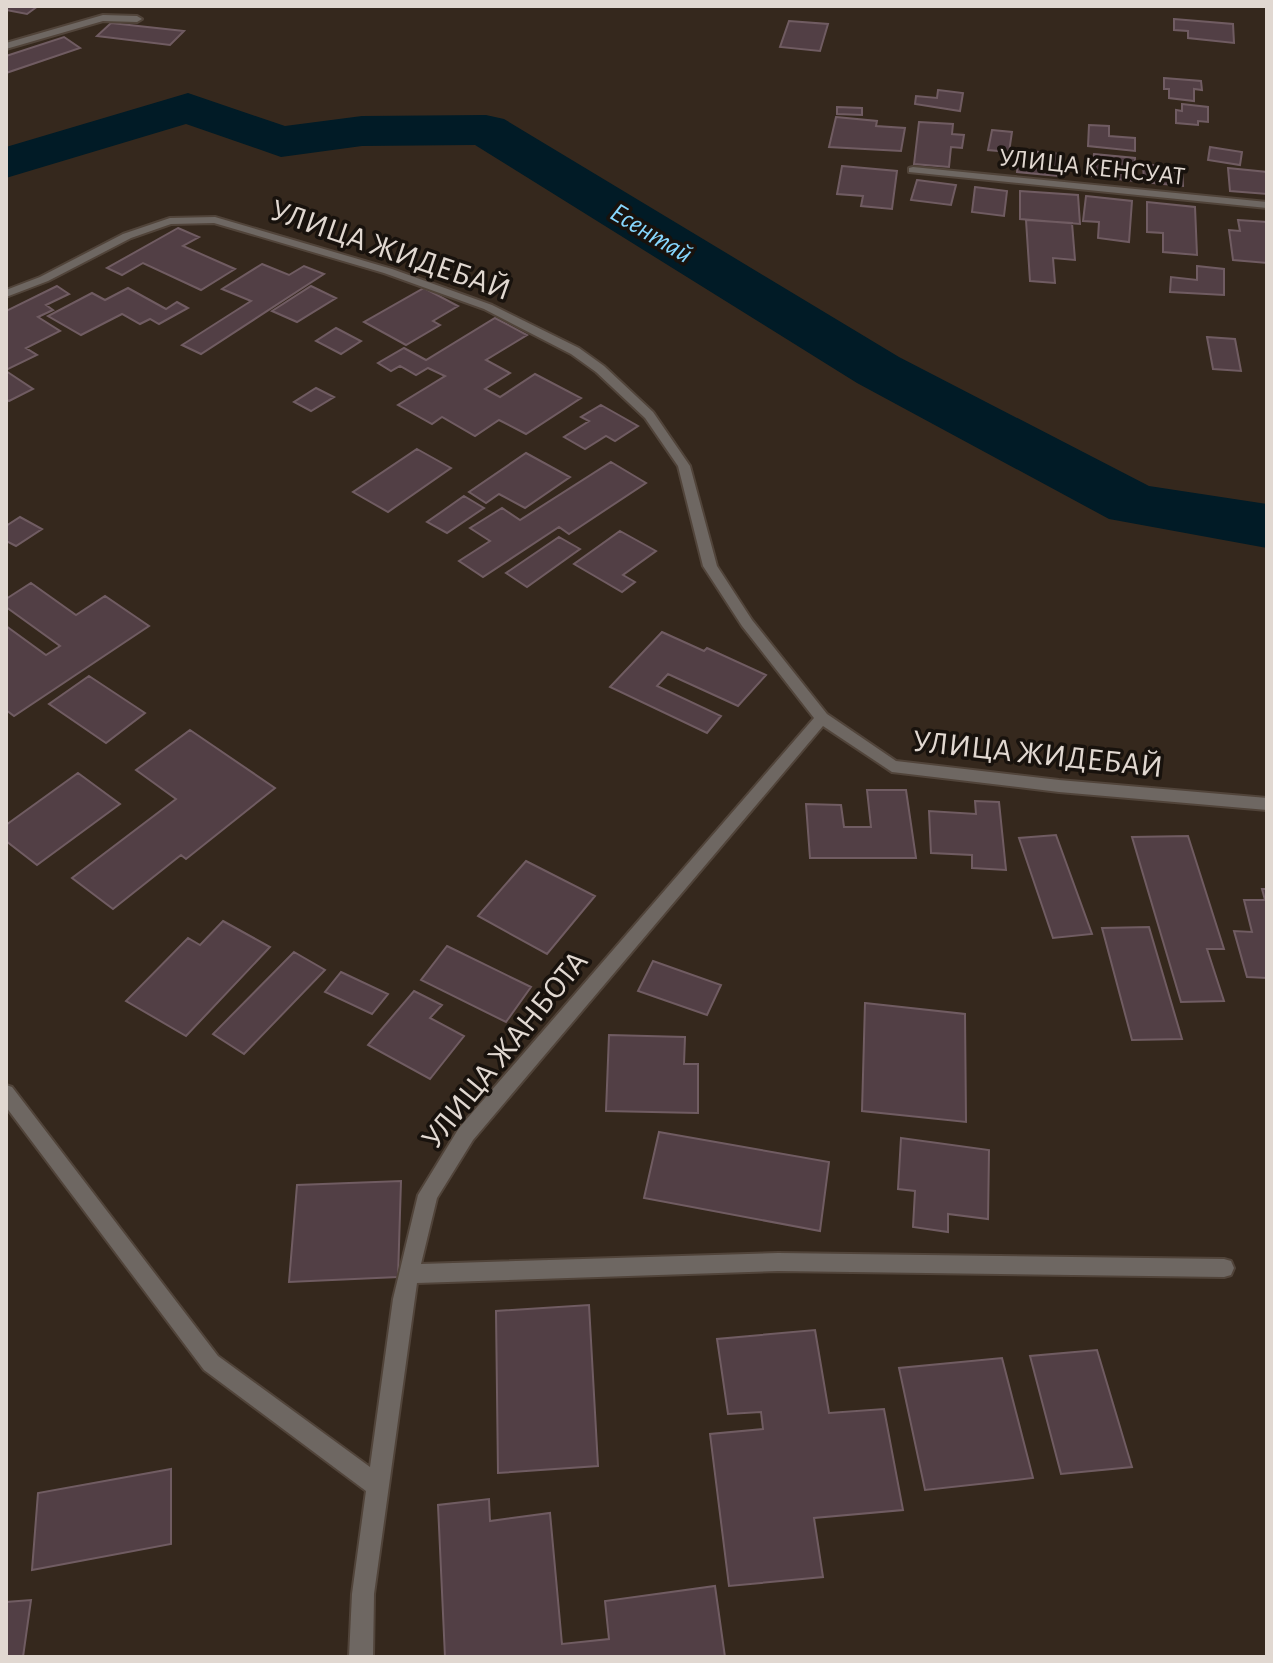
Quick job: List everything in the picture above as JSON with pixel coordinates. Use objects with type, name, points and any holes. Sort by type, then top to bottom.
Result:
[{"type":"street","points":[[6,46],[103,18],[137,19]]},
{"type":"street","name":"УЛИЦА КЕНСУАТ","points":[[913,170],[1267,205]]},
{"type":"street","name":"УЛИЦА ЖИДЕБАЙ","points":[[6,294],[44,279],[127,236],[170,221],[215,220],[388,271],[488,307],[575,351],[600,369],[649,415],[684,466],[710,566],[747,623],[822,718],[892,766],[1059,786],[1267,804]]},
{"type":"street","name":"УЛИЦА ЖАНБОТА","points":[[361,1657],[363,1594],[378,1486],[409,1274],[428,1195],[466,1134],[822,718]]},
{"type":"street","points":[[6,1093],[211,1363],[378,1486]]},
{"type":"street","points":[[409,1274],[778,1262],[1224,1268]]},
{"type":"building","points":[[6,6],[38,6],[27,14],[6,10]]},
{"type":"building","points":[[1174,19],[1233,24],[1234,43],[1188,38],[1188,31],[1174,30]]},
{"type":"building","points":[[789,21],[828,24],[820,51],[780,47]]},
{"type":"building","points":[[111,23],[184,31],[170,45],[97,36]]},
{"type":"building","points":[[64,37],[80,48],[6,73],[6,56]]},
{"type":"building","points":[[1164,78],[1201,81],[1202,90],[1194,89],[1194,101],[1169,98],[1169,89],[1164,89]]},
{"type":"building","points":[[938,90],[963,93],[960,111],[915,104],[916,96],[937,98]]},
{"type":"building","points":[[1182,104],[1208,107],[1208,122],[1198,121],[1198,125],[1176,123],[1176,110],[1182,111]]},
{"type":"building","points":[[837,107],[862,108],[862,115],[837,114]]},
{"type":"building","points":[[836,117],[877,121],[876,126],[905,128],[901,151],[829,147]]},
{"type":"building","points":[[919,122],[953,124],[952,134],[964,135],[962,148],[951,147],[949,167],[914,164]]},
{"type":"building","points":[[1089,125],[1109,126],[1109,136],[1135,138],[1135,151],[1088,146]]},
{"type":"building","points":[[992,130],[1012,132],[1009,152],[988,150]]},
{"type":"building","points":[[1210,147],[1242,152],[1240,165],[1208,160]]},
{"type":"building","points":[[1019,150],[1059,154],[1058,176],[1017,172]]},
{"type":"building","points":[[1094,154],[1135,158],[1134,181],[1092,176]]},
{"type":"building","points":[[1143,164],[1182,168],[1183,186],[1144,182]]},
{"type":"building","points":[[842,166],[897,171],[892,209],[861,206],[863,196],[837,194]]},
{"type":"building","points":[[1228,168],[1267,172],[1267,194],[1230,191]]},
{"type":"building","points":[[917,180],[956,185],[951,205],[911,200]]},
{"type":"building","points":[[975,187],[1007,191],[1004,216],[972,212]]},
{"type":"building","points":[[1020,191],[1078,195],[1080,224],[1020,219]]},
{"type":"building","points":[[1086,196],[1132,201],[1129,242],[1098,238],[1099,222],[1083,221]]},
{"type":"building","points":[[1147,202],[1195,207],[1197,255],[1163,252],[1163,233],[1147,232]]},
{"type":"building","points":[[1026,220],[1072,223],[1075,260],[1053,258],[1055,283],[1030,281]]},
{"type":"building","points":[[1238,220],[1267,222],[1267,263],[1233,260],[1229,230],[1240,231]]},
{"type":"building","points":[[178,228],[199,237],[183,246],[235,269],[201,290],[143,263],[122,275],[107,268]]},
{"type":"building","points":[[262,264],[289,275],[304,266],[324,274],[201,354],[182,345],[251,301],[222,289]]},
{"type":"building","points":[[1197,266],[1224,269],[1224,295],[1170,292],[1171,277],[1197,280]]},
{"type":"building","points":[[57,286],[69,294],[46,305],[53,310],[38,317],[60,331],[26,348],[37,355],[6,370],[6,311]]},
{"type":"building","points":[[311,286],[336,298],[297,322],[272,311]]},
{"type":"building","points":[[128,288],[166,309],[177,302],[188,308],[159,324],[150,319],[140,324],[122,314],[81,335],[48,316],[92,293],[105,300]]},
{"type":"building","points":[[424,288],[458,306],[433,321],[440,325],[406,345],[364,322]]},
{"type":"building","points":[[495,318],[527,335],[486,360],[510,373],[485,389],[500,397],[535,374],[581,398],[526,434],[499,420],[475,436],[442,417],[432,424],[398,405],[445,376],[428,368],[416,375],[400,366],[391,371],[378,363],[404,348],[426,360]]},
{"type":"building","points":[[336,328],[361,341],[341,354],[316,341]]},
{"type":"building","points":[[1207,337],[1235,339],[1241,371],[1213,369]]},
{"type":"building","points":[[6,371],[33,389],[9,401],[6,399]]},
{"type":"building","points":[[316,388],[334,397],[311,411],[294,402]]},
{"type":"building","points":[[601,405],[638,426],[615,441],[606,436],[585,449],[564,437],[589,421],[581,417]]},
{"type":"building","points":[[417,449],[451,468],[388,512],[353,492]]},
{"type":"building","points":[[526,453],[570,477],[525,508],[499,494],[486,503],[469,492]]},
{"type":"building","points":[[611,462],[646,483],[569,534],[559,527],[483,577],[459,561],[490,541],[470,528],[502,508],[520,520]]},
{"type":"building","points":[[464,496],[484,508],[447,533],[427,522]]},
{"type":"building","points":[[20,517],[42,529],[16,546],[6,541],[6,526]]},
{"type":"building","points":[[620,531],[656,551],[623,575],[635,582],[622,592],[574,564]]},
{"type":"building","points":[[559,537],[580,549],[527,587],[506,573]]},
{"type":"building","points":[[31,583],[76,615],[105,596],[149,626],[14,716],[6,710],[6,626],[46,655],[60,646],[6,607],[6,599]]},
{"type":"building","points":[[662,632],[704,651],[707,648],[766,675],[738,706],[668,674],[657,686],[721,716],[707,733],[610,687]]},
{"type":"building","points":[[89,676],[145,713],[106,743],[49,704]]},
{"type":"building","points":[[190,730],[275,788],[186,859],[181,855],[113,909],[72,878],[176,799],[136,770]]},
{"type":"building","points":[[78,773],[120,804],[37,865],[6,841],[6,825]]},
{"type":"building","points":[[867,790],[906,790],[916,858],[810,858],[806,804],[841,805],[844,827],[871,827]]},
{"type":"building","points":[[975,801],[999,802],[1006,870],[972,868],[972,855],[931,853],[929,811],[976,814]]},
{"type":"building","points":[[1056,835],[1092,934],[1053,938],[1019,838]]},
{"type":"building","points":[[1188,836],[1224,949],[1207,949],[1224,1001],[1181,1002],[1132,837]]},
{"type":"building","points":[[526,861],[595,896],[547,954],[478,916]]},
{"type":"building","points":[[1262,889],[1267,889],[1267,978],[1247,977],[1234,931],[1252,932],[1244,900],[1265,900]]},
{"type":"building","points":[[223,921],[270,947],[186,1036],[126,1001],[188,938],[200,945]]},
{"type":"building","points":[[1149,927],[1182,1039],[1132,1040],[1102,928]]},
{"type":"building","points":[[447,946],[531,987],[506,1022],[421,980]]},
{"type":"building","points":[[294,952],[325,970],[244,1054],[213,1034]]},
{"type":"building","points":[[653,961],[721,985],[707,1015],[638,991]]},
{"type":"building","points":[[341,972],[388,994],[372,1014],[325,992]]},
{"type":"building","points":[[414,991],[442,1005],[430,1018],[464,1036],[430,1079],[368,1045]]},
{"type":"building","points":[[865,1003],[965,1014],[966,1122],[862,1111]]},
{"type":"building","points":[[609,1035],[685,1037],[684,1064],[698,1064],[698,1113],[606,1111]]},
{"type":"building","points":[[659,1132],[829,1162],[820,1231],[644,1198]]},
{"type":"building","points":[[901,1138],[989,1150],[988,1219],[948,1214],[948,1232],[913,1227],[915,1191],[898,1189]]},
{"type":"building","points":[[401,1181],[398,1277],[289,1282],[297,1185]]},
{"type":"building","points":[[589,1305],[598,1466],[498,1473],[496,1311]]},
{"type":"building","points":[[815,1330],[829,1413],[884,1409],[903,1510],[814,1518],[823,1577],[729,1586],[710,1434],[763,1429],[761,1412],[728,1414],[717,1339]]},
{"type":"building","points":[[1097,1350],[1132,1467],[1061,1474],[1030,1356]]},
{"type":"building","points":[[1002,1358],[1033,1478],[925,1490],[899,1368]]},
{"type":"building","points":[[171,1469],[171,1544],[32,1570],[38,1493]]},
{"type":"building","points":[[489,1499],[490,1521],[550,1513],[562,1644],[609,1639],[605,1601],[715,1586],[725,1657],[445,1657],[438,1505]]},
{"type":"building","points":[[31,1600],[23,1657],[6,1657],[6,1602]]},
{"type":"waterway","name":"Есентай","points":[[6,163],[188,108],[281,142],[362,131],[486,130],[878,370],[1132,504],[1267,526]]}]
